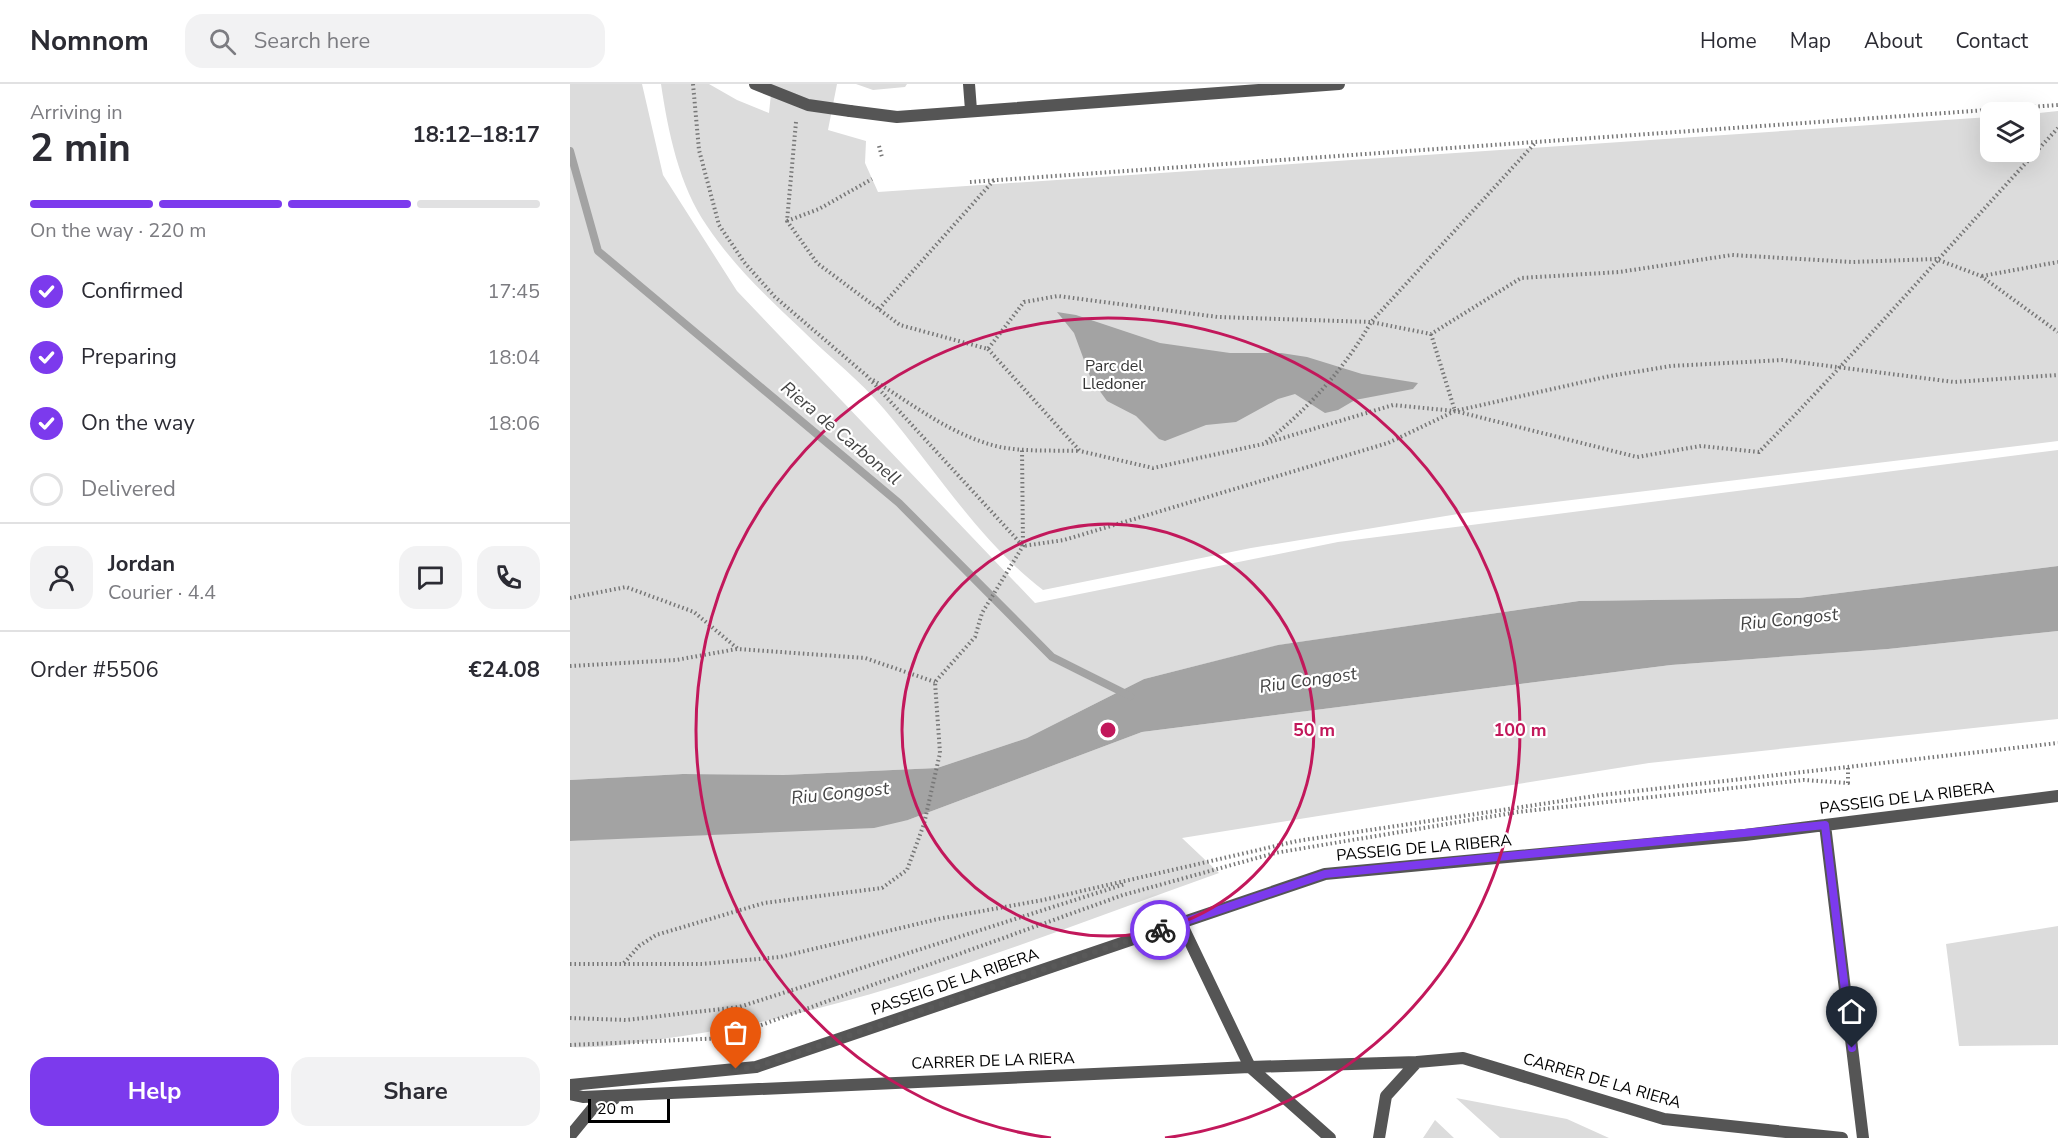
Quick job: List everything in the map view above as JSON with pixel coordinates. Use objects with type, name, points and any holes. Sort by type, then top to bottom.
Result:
[{"type":"street","points":[[755,84],[808,105],[897,117],[1260,87],[1338,84]]},
{"type":"street","points":[[969,84],[971,110]]},
{"type":"street","name":"PASSEIG DE LA RIBERA","points":[[570,1084],[756,1067],[1325,874],[1825,825],[2058,796]]},
{"type":"street","points":[[1825,825],[1863,1138]]},
{"type":"street","points":[[1181,923],[1250,1066],[1330,1138]]},
{"type":"street","name":"CARRER DE LA RIERA","points":[[570,1094],[583,1097],[623,1096],[1250,1066],[1417,1062],[1463,1058],[1664,1119],[1842,1138]]},
{"type":"street","points":[[1379,1138],[1386,1096],[1417,1062]]},
{"type":"street","points":[[570,1136],[593,1108],[674,1075]]},
{"type":"path","points":[[693,84],[699,150],[719,225],[744,262],[775,297],[867,376],[1023,546]]},
{"type":"path","points":[[970,182],[2058,105]]},
{"type":"path","points":[[797,115],[787,221],[817,263],[900,325],[988,349],[1080,451]]},
{"type":"path","points":[[867,376],[936,421],[964,436],[1001,447],[1080,451],[1152,468],[1263,444],[1393,405],[1455,411],[1637,457],[1701,446],[1759,452],[1842,368],[1936,259],[2058,128]]},
{"type":"path","points":[[1263,444],[1289,423],[1354,351],[1371,322],[1536,142]]},
{"type":"path","points":[[879,146],[882,157]]},
{"type":"path","points":[[787,221],[819,209],[872,179]]},
{"type":"path","points":[[879,309],[994,180]]},
{"type":"path","points":[[988,349],[1024,302],[1058,296],[1218,317],[1371,322],[1431,334],[1521,278],[1619,272],[1732,255],[1852,262],[1936,259],[1981,276],[2058,332]]},
{"type":"path","points":[[1981,276],[2058,262]]},
{"type":"path","points":[[1431,334],[1455,411]]},
{"type":"path","points":[[1023,546],[1064,540],[1388,443],[1455,411],[1610,376],[1671,366],[1782,360],[1954,382],[2049,378],[2058,375]]},
{"type":"path","points":[[624,963],[639,946],[656,935],[764,903],[882,888],[907,870],[924,824],[940,753],[935,682],[975,637],[982,613],[1023,546],[1022,449]]},
{"type":"path","points":[[570,598],[626,587],[694,612],[738,649]]},
{"type":"path","points":[[570,666],[676,660],[738,649],[865,658],[935,682]]},
{"type":"path","points":[[570,964],[702,964],[780,957],[938,919],[1043,900],[1297,841],[1601,795],[2058,742]]},
{"type":"path","points":[[570,1018],[626,1020],[739,1007],[1161,873]]},
{"type":"green space","points":[[570,84],[642,84],[663,175],[737,291],[1035,603],[1338,542],[2058,450],[2058,566],[1799,598],[1579,601],[1279,645],[1144,679],[1027,738],[937,768],[783,775],[683,774],[570,780]]},
{"type":"green space","name":"Parc del Lledoner","points":[[661,84],[709,84],[737,100],[769,113],[772,84],[837,84],[828,130],[866,141],[865,163],[878,192],[1980,118],[1980,162],[2040,162],[2040,113],[2058,111],[2058,441],[1464,513],[1251,548],[1043,590],[998,550],[875,398],[764,293],[717,240],[689,194],[676,158]]},
{"type":"green space","points":[[856,84],[907,84],[905,87],[873,90]]},
{"type":"green space","points":[[2058,631],[2058,719],[1649,763],[1182,838],[1219,873],[954,968],[820,1008],[752,1024],[683,1036],[612,1046],[570,1047],[570,841],[908,820],[1142,732],[1671,665],[1888,649]]},
{"type":"green space","points":[[2058,926],[2058,1045],[1959,1046],[1946,944]]},
{"type":"green space","points":[[1456,1098],[1567,1119],[1609,1138],[1500,1138]]},
{"type":"green space","points":[[1435,1120],[1454,1138],[1423,1138]]},
{"type":"water","points":[[1057,312],[1076,315],[1160,343],[1230,353],[1281,353],[1307,357],[1362,374],[1418,383],[1413,389],[1355,400],[1338,410],[1325,413],[1295,394],[1278,399],[1236,422],[1206,425],[1165,441],[1159,439],[1136,416],[1107,401],[1091,379],[1074,333]]},
{"type":"water","name":"Riu Congost","points":[[2058,566],[2058,631],[1888,649],[1671,665],[1142,732],[908,820],[874,828],[570,841],[570,780],[683,774],[783,775],[937,768],[1027,738],[1144,679],[1278,645],[1579,601],[1799,598]]},
{"type":"waterway","name":"Riera de Carbonell","points":[[570,151],[598,251],[899,503],[1052,657],[1130,696]]},
{"type":"way so far","points":[[736,1069],[756,1067],[1160,930]]},
{"type":"route","points":[[1160,930],[1325,874],[1745,835],[1825,825],[1852,1048]]}]
